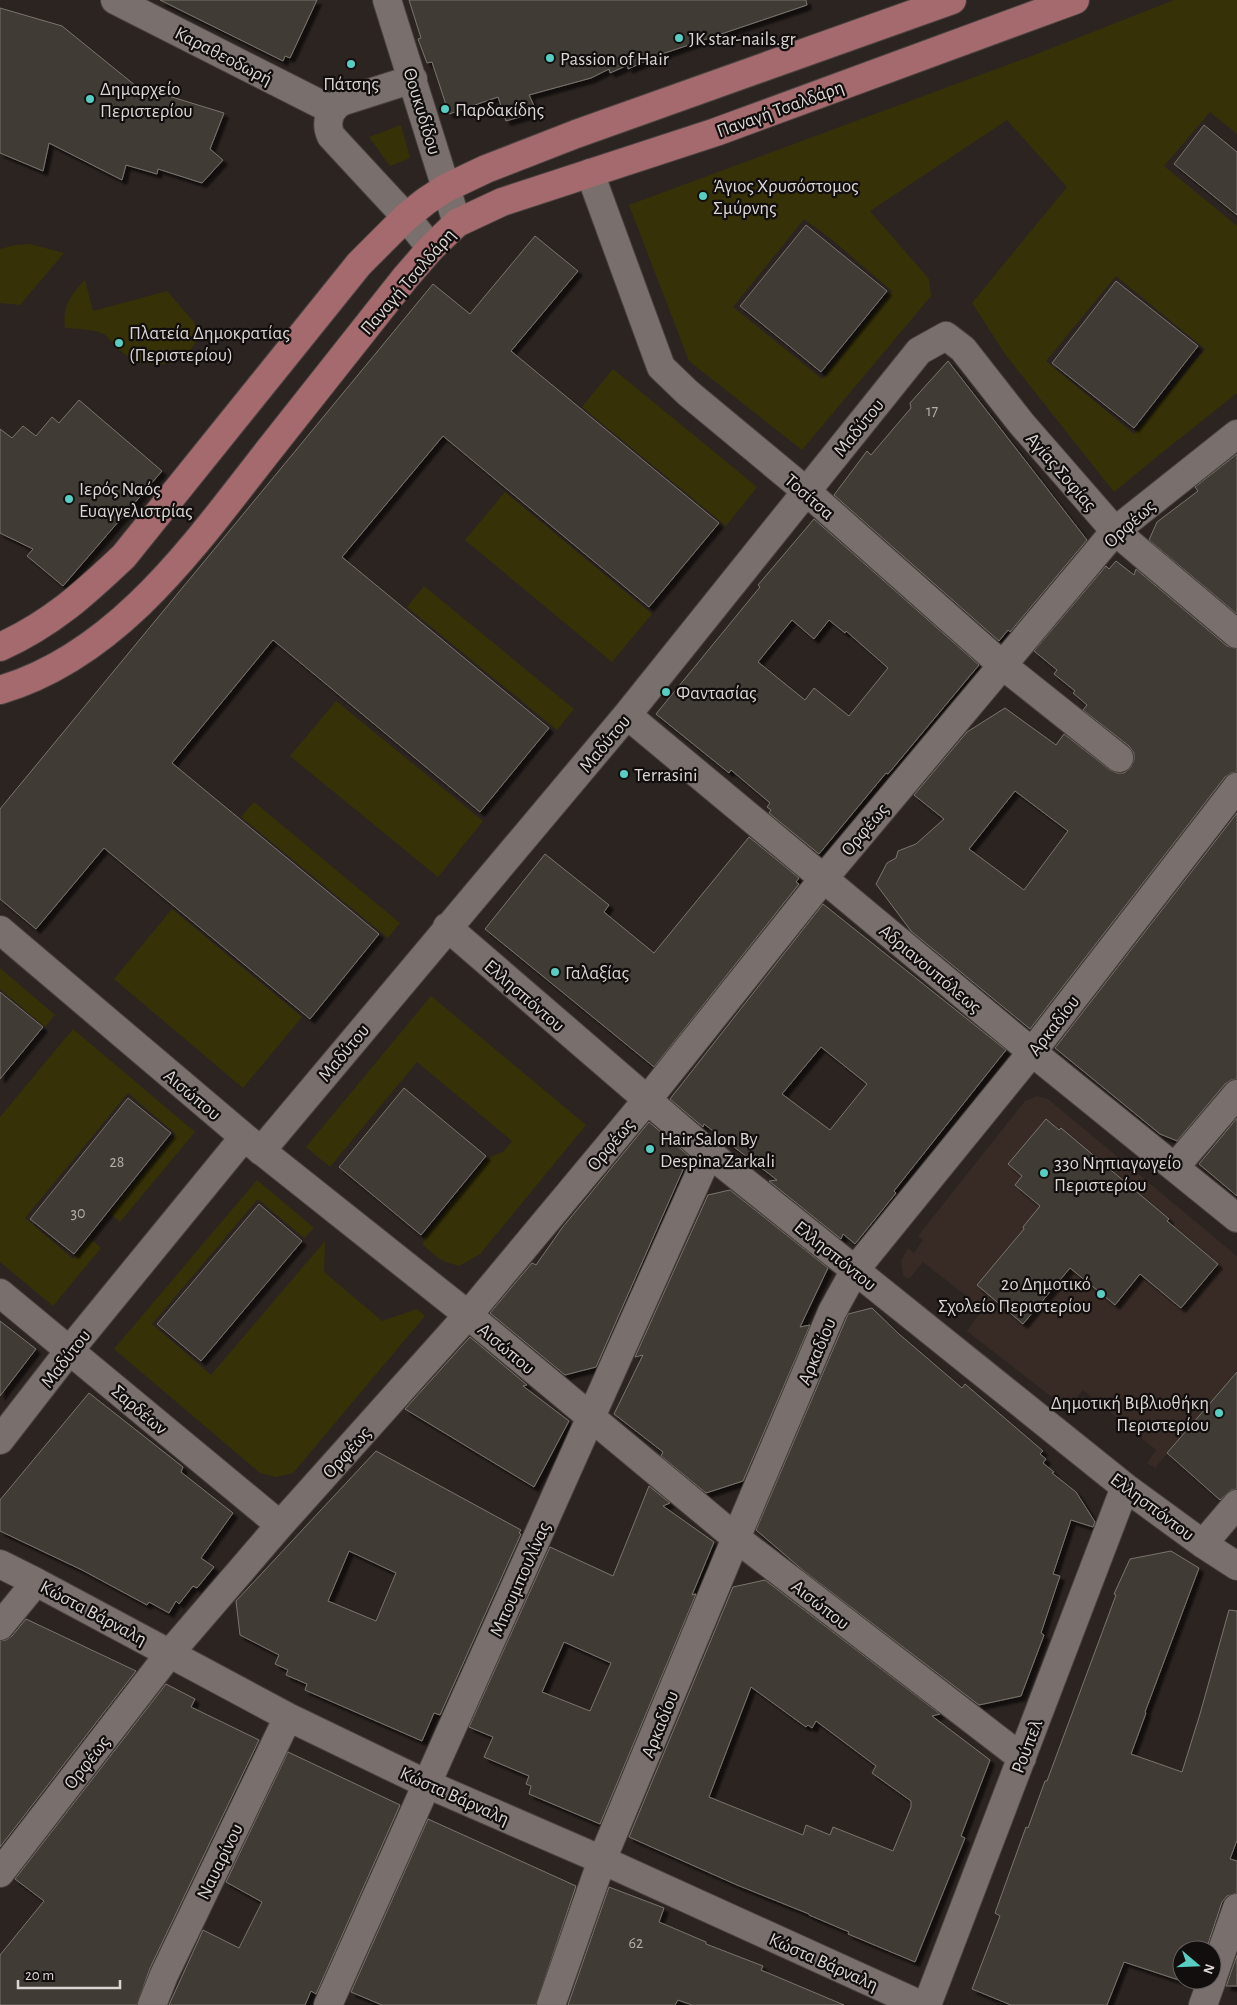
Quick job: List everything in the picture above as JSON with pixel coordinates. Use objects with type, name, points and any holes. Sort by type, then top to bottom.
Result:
[{"type":"main road","name":"Παναγή Τσαλδάρη","points":[[0,647],[46,623],[81,598],[124,556],[359,264],[406,217],[446,188],[486,169],[586,130],[952,0]]},
{"type":"main road","name":"Παναγή Τσαλδάρη","points":[[0,690],[18,684],[73,656],[115,626],[149,594],[201,537],[405,278],[431,248],[457,223],[502,202],[716,132],[1076,0]]},
{"type":"street","name":"Καραθεοδωρή","points":[[115,0],[332,110]]},
{"type":"street","name":"Θουκυδίδου","points":[[387,0],[457,223]]},
{"type":"street","points":[[413,79],[341,102],[332,110],[328,122],[331,136],[406,217],[431,248]]},
{"type":"street","name":"Τοσίτσα","points":[[590,173],[661,366],[688,393],[806,492],[1001,664],[1119,758]]},
{"type":"street","name":"Μαδύτου","points":[[0,1440],[69,1351],[447,927],[628,715],[920,351],[946,336]]},
{"type":"street","name":"Αγίας Σοφίας","points":[[946,336],[963,348],[1021,424],[1115,531],[1237,634]]},
{"type":"street","name":"Ορφέως","points":[[0,1873],[170,1653],[280,1525],[468,1316],[647,1100],[824,878],[1001,664],[1115,531],[1237,434]]},
{"type":"street","name":"Αδριανουπόλεως","points":[[628,715],[1032,1052],[1237,1218]]},
{"type":"street","name":"Αρκαδίου","points":[[551,2005],[602,1860],[832,1312],[855,1270],[1032,1052],[1237,787]]},
{"type":"street","name":"Ελλησπόντου","points":[[447,927],[709,1153],[1125,1487],[1203,1544],[1237,1566]]},
{"type":"street","name":"Αισώπου","points":[[0,930],[252,1144],[468,1316],[736,1538],[1022,1758]]},
{"type":"street","points":[[1175,1167],[1237,1094]]},
{"type":"street","name":"Μπουμπουλίνας","points":[[334,2003],[427,1784],[709,1153]]},
{"type":"street","name":"Σαρδέων","points":[[0,1293],[280,1525]]},
{"type":"street","name":"Ρούπελ","points":[[927,2005],[1125,1487]]},
{"type":"street","points":[[1203,1544],[1237,1504]]},
{"type":"street","name":"Κώστα Βάρναλη","points":[[0,1564],[288,1717],[427,1784],[602,1860],[920,2005]]},
{"type":"street","points":[[0,1626],[36,1582]]},
{"type":"street","name":"Ναυαρίνου","points":[[152,2005],[168,1966],[288,1717]]},
{"type":"street","points":[[1222,1951],[1237,1908]]},
{"type":"street","points":[[1203,2005],[1208,1990]]},
{"type":"shaded area","points":[[1174,0],[1237,0],[1237,134],[1210,112],[1164,166],[1237,226],[1237,393],[1114,492],[1005,354],[972,303],[1067,187],[1007,120],[870,211],[929,279],[931,296],[802,450],[689,361],[629,205],[1029,57]],"holes":[[[804,219],[830,238],[892,291],[822,379],[733,307]],[[1116,276],[1205,349],[1134,434],[1046,361]]]},
{"type":"shaded area","points":[[401,125],[410,158],[390,166],[369,137]]},
{"type":"shaded area","points":[[30,244],[64,253],[20,305],[0,303],[0,249]]},
{"type":"shaded area","points":[[85,280],[93,311],[167,291],[194,322],[199,336],[184,357],[170,363],[157,364],[137,361],[131,358],[123,353],[104,334],[99,332],[65,328],[66,307],[76,290]]},
{"type":"shaded area","points":[[613,369],[757,487],[726,526],[582,407]]},
{"type":"shaded area","points":[[505,492],[652,614],[612,662],[465,540]]},
{"type":"shaded area","points":[[424,586],[574,709],[557,730],[407,607]]},
{"type":"shaded area","points":[[336,701],[483,821],[438,877],[290,756]]},
{"type":"shaded area","points":[[254,802],[400,923],[388,938],[241,817]]},
{"type":"shaded area","points":[[172,909],[302,1017],[243,1088],[114,979]]},
{"type":"shaded area","points":[[0,968],[55,1015],[45,1027],[0,989]]},
{"type":"shaded area","points":[[431,996],[586,1125],[480,1254],[459,1266],[441,1260],[423,1245],[424,1237],[487,1159],[504,1151],[512,1141],[417,1062],[330,1167],[306,1147]]},
{"type":"shaded area","points":[[73,1029],[195,1132],[120,1222],[110,1213],[176,1134],[128,1093],[25,1218],[73,1259],[90,1238],[101,1248],[53,1306],[0,1262],[0,1117]]},
{"type":"shaded area","name":"2ο Δημοτικό Σχολείο Περιστερίου","points":[[1037,1096],[1048,1099],[1237,1256],[1237,1372],[1155,1468],[1147,1463],[1156,1450],[1083,1390],[1067,1409],[967,1331],[983,1309],[923,1262],[909,1279],[903,1275],[901,1261],[908,1248],[914,1253],[923,1240],[918,1236],[1025,1101]]},
{"type":"shaded area","points":[[257,1180],[314,1228],[304,1238],[258,1199],[152,1324],[211,1375],[325,1241],[324,1272],[382,1321],[417,1309],[425,1316],[293,1473],[276,1477],[260,1473],[114,1349]]},
{"type":"building","points":[[160,0],[317,0],[290,58],[285,56],[283,61]]},
{"type":"building","points":[[409,0],[806,0],[807,5],[659,55],[628,69],[628,65],[610,73],[609,69],[591,78],[529,95],[537,112],[506,121],[498,97],[449,114],[432,62],[427,63],[418,39],[421,38]]},
{"type":"building","name":"Δημαρχείο Περιστερίου","points":[[0,8],[62,26],[136,86],[224,113],[210,149],[223,160],[202,183],[158,169],[157,174],[126,165],[122,180],[49,143],[43,171],[0,153]]},
{"type":"building","points":[[1204,125],[1237,152],[1237,215],[1174,164]]},
{"type":"building","points":[[806,225],[887,291],[821,372],[740,306]]},
{"type":"building","points":[[535,236],[578,271],[511,351],[719,523],[649,607],[443,436],[342,557],[549,728],[480,812],[273,640],[172,763],[379,934],[310,1019],[104,848],[36,929],[0,899],[0,809],[433,284],[470,314]]},
{"type":"building","points":[[1116,281],[1198,346],[1134,428],[1052,363]]},
{"type":"building","points":[[948,361],[1087,540],[1010,632],[1008,630],[999,641],[834,495],[867,451],[871,455],[911,408],[910,403]]},
{"type":"building","name":"Ιερός Ναός Ευαγγελιστρίας","points":[[79,400],[162,471],[63,586],[27,556],[33,549],[0,533],[0,429],[12,438],[23,426],[36,436],[52,417],[59,423]]},
{"type":"building","points":[[1237,454],[1237,614],[1149,540],[1157,522],[1198,491],[1195,487]]},
{"type":"building","points":[[814,519],[979,665],[819,854],[769,813],[771,810],[767,807],[770,803],[731,770],[729,773],[656,714],[760,587],[758,585]],"holes":[[[792,620],[814,639],[829,620],[845,633],[846,631],[888,668],[849,716],[814,688],[805,700],[758,662]]]},
{"type":"building","points":[[1116,561],[1134,575],[1136,569],[1227,646],[1237,649],[1237,772],[1225,777],[1030,1029],[911,931],[876,884],[887,863],[896,858],[898,851],[916,844],[944,819],[914,795],[967,732],[1005,708],[1056,745],[1064,734],[1110,770],[1124,773],[1131,767],[1134,753],[1129,746],[1083,710],[1087,705],[1073,693],[1075,691],[1054,674],[1057,670],[1034,651],[1106,566],[1109,569]],"holes":[[[1015,791],[1068,831],[1024,890],[969,849]]]},
{"type":"building","points":[[1237,813],[1237,1079],[1225,1084],[1177,1141],[1160,1134],[1055,1048]]},
{"type":"building","points":[[749,837],[799,878],[796,882],[799,884],[654,1067],[485,929],[545,854],[609,905],[604,912],[654,953]]},
{"type":"building","points":[[823,904],[1006,1050],[894,1191],[896,1193],[855,1244],[843,1234],[841,1239],[769,1181],[777,1180],[704,1124],[703,1127],[670,1099]],"holes":[[[821,1047],[867,1084],[830,1130],[782,1094]]]},
{"type":"building","points":[[0,992],[43,1027],[0,1079]]},
{"type":"building","points":[[404,1088],[486,1156],[421,1235],[339,1167]]},
{"type":"building","points":[[128,1098],[171,1133],[74,1254],[30,1219]]},
{"type":"building","points":[[1237,1118],[1237,1196],[1199,1164]]},
{"type":"building","points":[[1046,1119],[1059,1130],[1061,1128],[1169,1219],[1167,1221],[1218,1264],[1181,1308],[1140,1274],[1115,1305],[1070,1268],[1023,1324],[977,1285],[1024,1229],[1023,1227],[1040,1206],[1015,1185],[1022,1176],[1008,1164]]},
{"type":"building","points":[[649,1122],[689,1156],[596,1367],[565,1375],[490,1313],[532,1263],[536,1265],[562,1228]]},
{"type":"building","points":[[730,1190],[828,1268],[800,1327],[810,1325],[743,1481],[706,1493],[661,1456],[663,1452],[614,1414],[643,1355],[635,1357],[708,1195]]},
{"type":"building","points":[[259,1204],[302,1241],[201,1361],[157,1324]]},
{"type":"building","points":[[872,1308],[962,1388],[965,1384],[1043,1451],[1040,1454],[1046,1459],[1043,1463],[1054,1472],[1052,1473],[1076,1492],[1095,1522],[1093,1527],[1071,1520],[1053,1574],[1060,1576],[1041,1633],[1044,1635],[1021,1696],[979,1705],[805,1572],[756,1530],[848,1314]]},
{"type":"building","points":[[0,1321],[36,1349],[0,1396]]},
{"type":"building","points":[[470,1337],[527,1385],[523,1386],[569,1421],[534,1487],[405,1409]]},
{"type":"building","name":"Δημοτική Βιβλιοθήκη Περιστερίου","points":[[1237,1372],[1237,1489],[1231,1490],[1220,1500],[1167,1453]]},
{"type":"building","points":[[89,1393],[183,1467],[181,1472],[233,1513],[201,1558],[214,1567],[197,1588],[193,1586],[179,1604],[176,1601],[169,1613],[149,1602],[147,1605],[82,1570],[0,1531],[0,1500]]},
{"type":"building","points":[[376,1451],[521,1530],[519,1533],[521,1534],[440,1715],[434,1713],[422,1741],[305,1690],[307,1684],[286,1675],[288,1670],[275,1664],[279,1655],[240,1635],[236,1601]],"holes":[[[349,1551],[396,1573],[376,1621],[328,1601]]]},
{"type":"building","points":[[649,1486],[670,1503],[663,1506],[714,1542],[692,1595],[696,1594],[600,1824],[529,1794],[531,1786],[526,1784],[529,1776],[484,1757],[493,1737],[469,1727],[550,1547],[613,1576]],"holes":[[[564,1642],[611,1663],[590,1711],[542,1692]]]},
{"type":"building","points":[[1171,1551],[1199,1568],[1131,1754],[1182,1772],[1229,1610],[1237,1611],[1237,1840],[1230,1859],[1237,1861],[1237,1893],[1227,1896],[1222,1902],[1209,1940],[1172,1940],[1172,1978],[1124,1962],[1107,2005],[1011,2005],[972,1989],[1000,1916],[995,1913],[1026,1827],[1028,1828],[1045,1781],[1047,1781],[1116,1595],[1114,1594],[1130,1559]]},
{"type":"building","points":[[765,1580],[940,1714],[932,1716],[990,1760],[961,1836],[965,1838],[915,1962],[848,1934],[849,1932],[809,1914],[737,1885],[629,1837],[733,1587]],"holes":[[[751,1687],[806,1727],[808,1725],[812,1728],[816,1721],[876,1766],[872,1773],[911,1801],[911,1807],[893,1851],[833,1827],[830,1835],[806,1825],[803,1835],[709,1797]]]},
{"type":"building","points":[[26,1619],[136,1671],[0,1847],[0,1641],[12,1636]]},
{"type":"building","points":[[166,1684],[195,1699],[191,1707],[259,1740],[150,1968],[137,2005],[0,2005],[0,1955],[44,1901],[15,1879]]},
{"type":"building","points":[[288,1752],[400,1805],[316,1994],[311,1991],[305,2005],[169,2005],[203,1930],[239,1948],[262,1902],[226,1882]]},
{"type":"building","points":[[428,1819],[576,1886],[536,2005],[382,2005],[351,1992]]},
{"type":"building","points":[[609,1887],[664,1908],[659,1922],[706,1942],[706,1944],[763,1966],[761,1970],[844,2005],[692,2005],[678,2000],[675,2005],[568,2005]]},
{"type":"building","points":[[1237,1955],[1237,1986],[1226,1986],[1227,1984]]},
{"type":"place","name":"JK star-nails.gr","points":[[679,38]]},
{"type":"place","name":"Passion of Hair","points":[[550,58]]},
{"type":"place","name":"Πάτσης","points":[[351,64]]},
{"type":"place","name":"Δημαρχείο Περιστερίου","points":[[90,99]]},
{"type":"place","name":"Παρδακίδης","points":[[445,109]]},
{"type":"place","name":"Άγιος Χρυσόστομος Σμύρνης","points":[[703,196]]},
{"type":"place","name":"Πλατεία Δημοκρατίας (Περιστερίου)","points":[[119,343]]},
{"type":"place","name":"Ιερός Ναός Ευαγγελιστρίας","points":[[69,499]]},
{"type":"place","name":"Φαντασίας","points":[[666,692]]},
{"type":"place","name":"Terrasini","points":[[624,774]]},
{"type":"place","name":"Γαλαξίας","points":[[555,972]]},
{"type":"place","name":"Hair Salon By Despina Zarkali","points":[[650,1149]]},
{"type":"place","name":"33ο Νηπιαγωγείο Περιστερίου","points":[[1044,1173]]},
{"type":"place","name":"2ο Δημοτικό Σχολείο Περιστερίου","points":[[1101,1294]]},
{"type":"place","name":"Δημοτική Βιβλιοθήκη Περιστερίου","points":[[1219,1413]]}]
